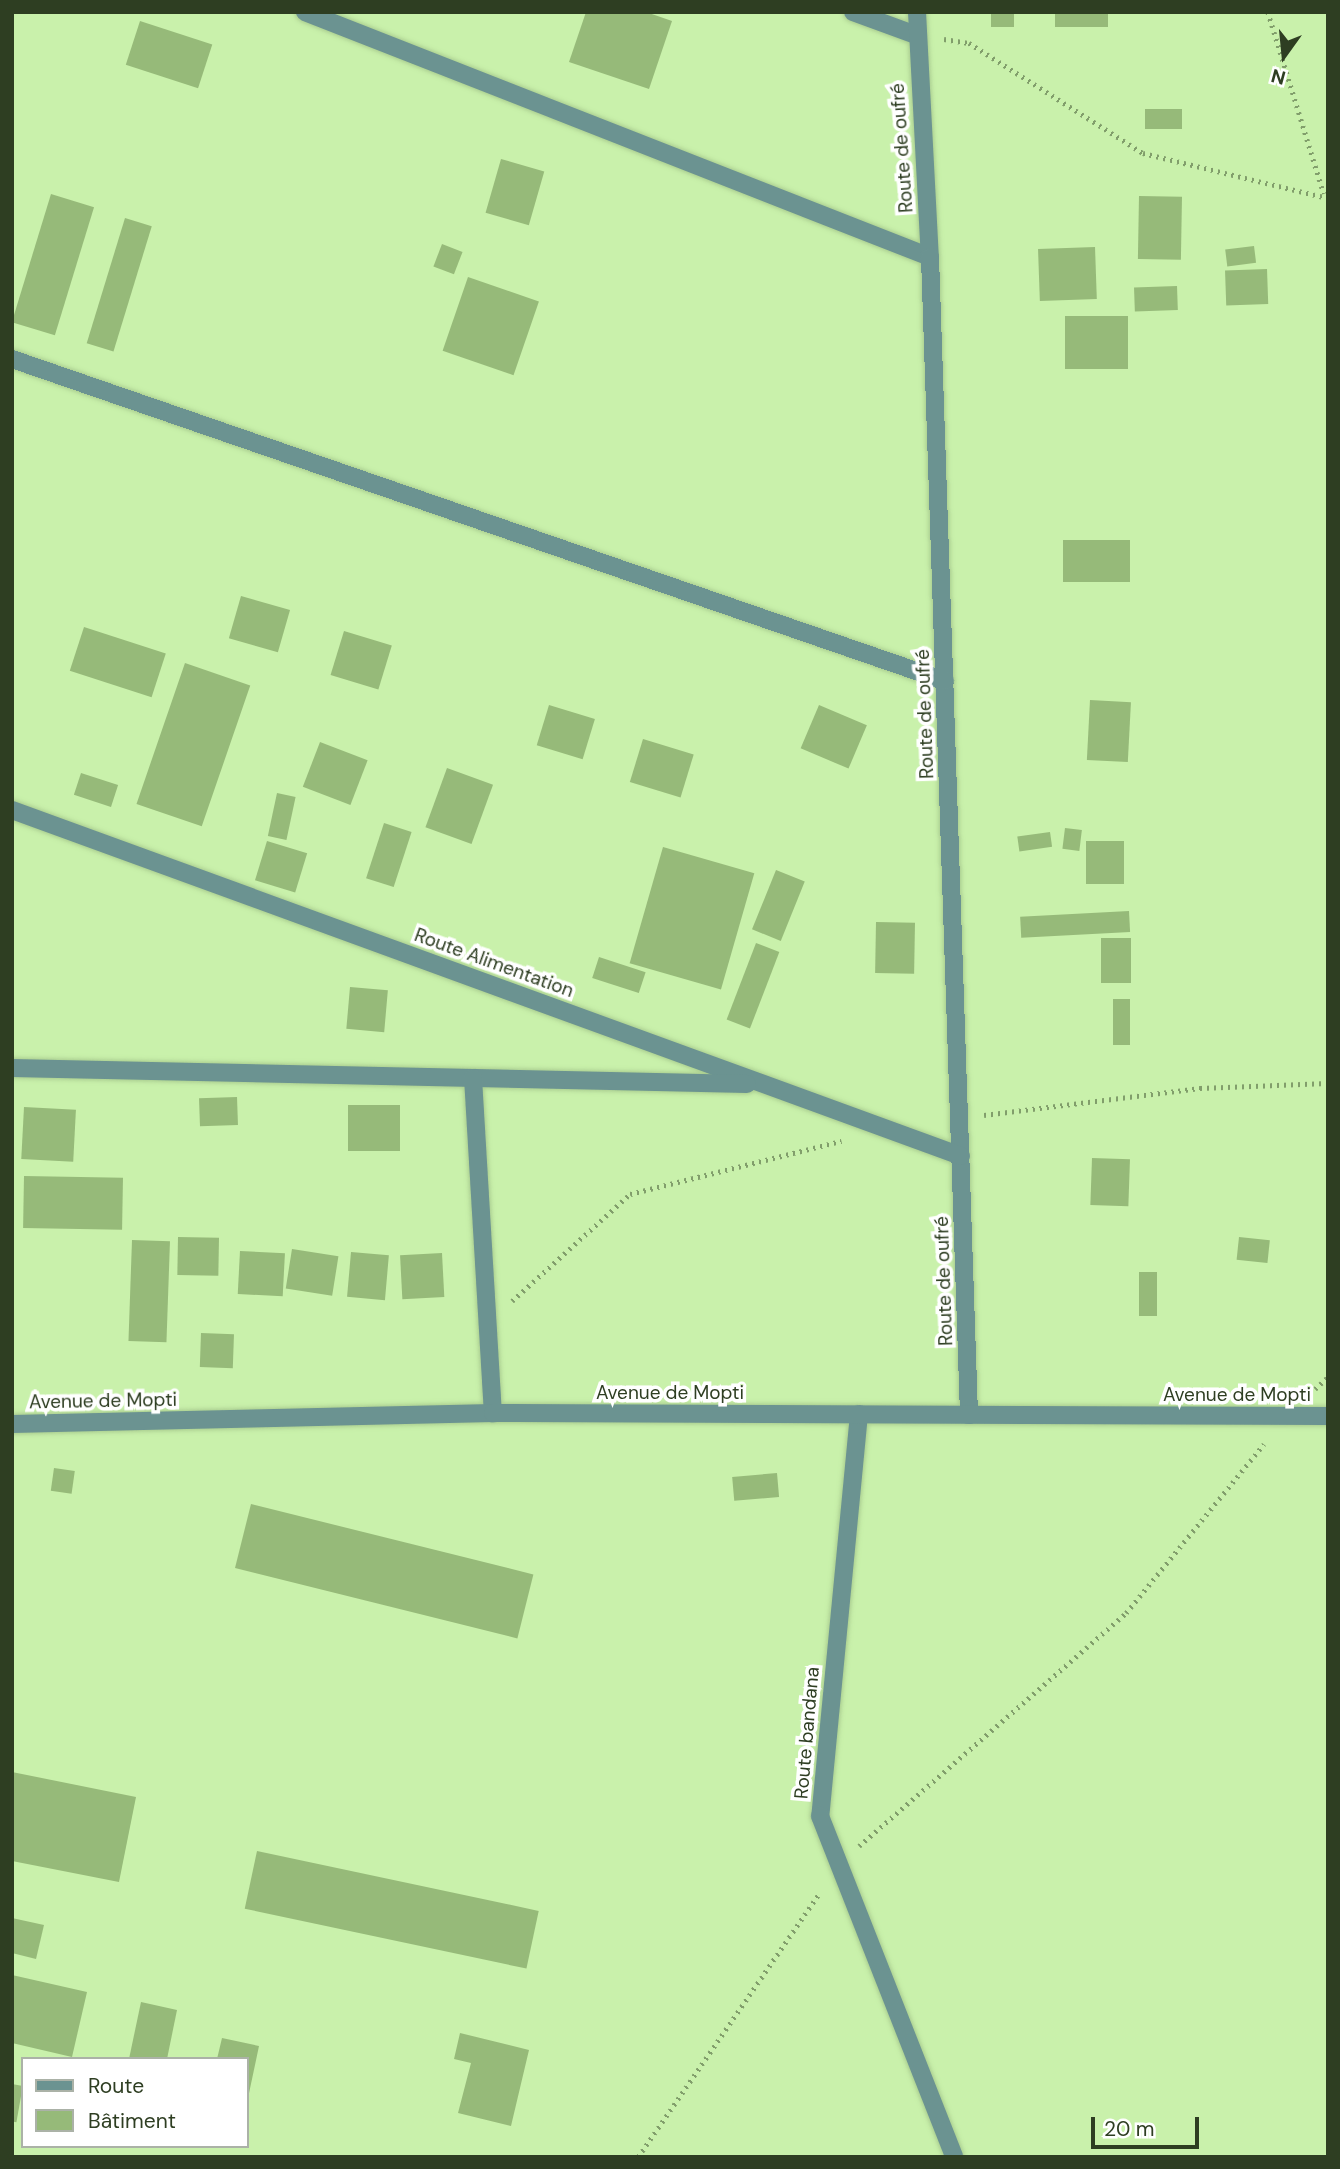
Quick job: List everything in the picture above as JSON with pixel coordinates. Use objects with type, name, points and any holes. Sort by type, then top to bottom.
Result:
[{"type":"street","points":[[305,12],[930,257]]},
{"type":"street","points":[[853,12],[916,35]]},
{"type":"street","name":"Route de oufré","points":[[917,12],[916,35],[930,257],[970,1415]]},
{"type":"street","points":[[12,359],[945,681]]},
{"type":"street","name":"Route Alimentation","points":[[12,810],[961,1156]]},
{"type":"street","points":[[12,1068],[763,1084]]},
{"type":"street","points":[[473,1078],[493,1413]]},
{"type":"street","name":"Avenue de Mopti","points":[[12,1424],[493,1413],[1328,1416]]},
{"type":"street","name":"Route bandana","points":[[859,1414],[820,1816],[954,2157]]},
{"type":"path","points":[[1268,12],[1326,196]]},
{"type":"path","points":[[916,35],[969,43],[1143,153],[1326,196]]},
{"type":"path","points":[[638,2157],[839,1863],[1126,1613],[1287,1416],[1328,1377]]},
{"type":"building","points":[[586,12],[646,12],[672,21],[649,89],[569,62]]},
{"type":"building","points":[[991,12],[1014,12],[1014,27],[991,27]]},
{"type":"building","points":[[1055,12],[1108,12],[1108,27],[1055,27]]},
{"type":"building","points":[[140,21],[212,44],[198,88],[126,65]]},
{"type":"building","points":[[1145,109],[1182,109],[1182,129],[1145,129]]},
{"type":"building","points":[[501,159],[544,171],[529,225],[486,213]]},
{"type":"building","points":[[51,194],[94,207],[55,335],[12,322]]},
{"type":"building","points":[[1139,196],[1182,197],[1181,260],[1138,259]]},
{"type":"building","points":[[125,218],[152,226],[113,351],[87,343]]},
{"type":"building","points":[[442,244],[463,252],[454,274],[433,266]]},
{"type":"building","points":[[1254,246],[1256,263],[1227,266],[1225,250]]},
{"type":"building","points":[[1095,247],[1097,299],[1040,301],[1038,249]]},
{"type":"building","points":[[1267,269],[1268,304],[1226,305],[1225,270]]},
{"type":"building","points":[[468,277],[539,301],[514,375],[443,351]]},
{"type":"building","points":[[1177,286],[1178,310],[1135,311],[1134,288]]},
{"type":"building","points":[[1065,316],[1128,316],[1128,369],[1065,369]]},
{"type":"building","points":[[1063,540],[1130,540],[1130,582],[1063,582]]},
{"type":"building","points":[[241,596],[290,610],[278,652],[229,638]]},
{"type":"building","points":[[84,627],[166,654],[152,697],[70,671]]},
{"type":"building","points":[[344,631],[392,646],[378,690],[331,675]]},
{"type":"building","points":[[185,663],[250,685],[202,826],[136,804]]},
{"type":"building","points":[[1090,700],[1131,702],[1128,762],[1087,760]]},
{"type":"building","points":[[549,705],[595,719],[583,759],[537,745]]},
{"type":"building","points":[[819,705],[867,725],[849,769],[801,748]]},
{"type":"building","points":[[643,739],[694,754],[681,798],[630,782]]},
{"type":"building","points":[[320,742],[368,760],[350,805],[303,787]]},
{"type":"building","points":[[447,768],[493,785],[471,844],[425,827]]},
{"type":"building","points":[[81,773],[118,785],[111,807],[74,795]]},
{"type":"building","points":[[277,793],[296,797],[286,840],[268,836]]},
{"type":"building","points":[[384,823],[412,832],[394,887],[366,878]]},
{"type":"building","points":[[1065,828],[1082,830],[1079,851],[1062,849]]},
{"type":"building","points":[[1050,832],[1052,847],[1019,851],[1017,837]]},
{"type":"building","points":[[267,841],[307,853],[295,892],[255,880]]},
{"type":"building","points":[[1086,841],[1124,841],[1124,884],[1086,884]]},
{"type":"building","points":[[663,847],[754,873],[721,989],[630,963]]},
{"type":"building","points":[[776,870],[805,882],[781,941],[752,929]]},
{"type":"building","points":[[1129,911],[1130,932],[1021,938],[1020,917]]},
{"type":"building","points":[[876,922],[915,923],[914,974],[875,973]]},
{"type":"building","points":[[1101,938],[1131,938],[1131,983],[1101,983]]},
{"type":"building","points":[[756,943],[779,952],[750,1029],[727,1020]]},
{"type":"building","points":[[599,957],[646,972],[639,993],[592,978]]},
{"type":"building","points":[[350,987],[388,990],[384,1032],[346,1029]]},
{"type":"building","points":[[1113,999],[1130,999],[1130,1045],[1113,1045]]},
{"type":"building","points":[[237,1097],[238,1125],[200,1126],[199,1098]]},
{"type":"building","points":[[348,1105],[400,1105],[400,1151],[348,1151]]},
{"type":"building","points":[[24,1107],[76,1110],[73,1162],[21,1159]]},
{"type":"building","points":[[1092,1158],[1130,1159],[1128,1206],[1090,1205]]},
{"type":"building","points":[[24,1176],[123,1178],[122,1230],[23,1228]]},
{"type":"building","points":[[178,1237],[219,1238],[218,1276],[177,1275]]},
{"type":"building","points":[[1239,1237],[1270,1240],[1267,1263],[1237,1260]]},
{"type":"building","points":[[132,1240],[170,1241],[166,1342],[128,1341]]},
{"type":"building","points":[[292,1249],[338,1256],[332,1296],[286,1289]]},
{"type":"building","points":[[240,1251],[285,1253],[283,1296],[238,1294]]},
{"type":"building","points":[[351,1252],[389,1255],[385,1300],[347,1297]]},
{"type":"building","points":[[442,1253],[444,1297],[402,1299],[400,1255]]},
{"type":"building","points":[[1139,1272],[1157,1272],[1157,1316],[1139,1316]]},
{"type":"building","points":[[201,1333],[234,1334],[233,1368],[200,1367]]},
{"type":"building","points":[[54,1468],[75,1471],[72,1494],[51,1491]]},
{"type":"building","points":[[777,1473],[779,1497],[734,1501],[732,1477]]},
{"type":"building","points":[[251,1504],[533,1574],[517,1638],[235,1568]]},
{"type":"building","points":[[12,1772],[136,1797],[119,1882],[12,1861]]},
{"type":"building","points":[[257,1851],[539,1911],[526,1969],[245,1909]]},
{"type":"building","points":[[12,1918],[44,1925],[36,1959],[12,1953]]},
{"type":"building","points":[[12,1975],[87,1992],[72,2057],[12,2043]]},
{"type":"building","points":[[141,2002],[177,2010],[167,2057],[129,2057]]},
{"type":"building","points":[[460,2033],[529,2050],[511,2126],[458,2113],[471,2063],[454,2059]]},
{"type":"building","points":[[222,2038],[259,2046],[248,2098],[248,2057],[217,2057]]},
{"type":"building","points":[[12,2084],[21,2086],[16,2122],[12,2122]]}]
